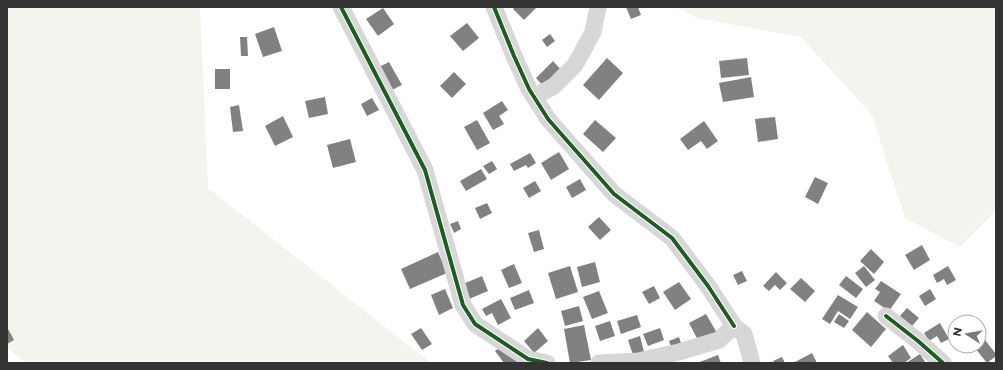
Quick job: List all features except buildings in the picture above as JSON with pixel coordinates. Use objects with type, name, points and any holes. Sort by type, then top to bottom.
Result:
[{"type":"street","points":[[341,7],[425,170],[463,305],[475,324],[528,358],[547,363]]},
{"type":"street","points":[[494,7],[514,56],[534,97],[548,119],[614,194],[672,238],[708,286],[734,326],[744,334],[752,363]]},
{"type":"street","points":[[534,97],[554,86],[575,65],[593,32],[598,7]]},
{"type":"street","points":[[886,316],[943,363]]},
{"type":"street","points":[[598,363],[638,361],[679,352],[719,340],[734,326]]},
{"type":"shaded area","points":[[7,7],[200,7],[208,188],[431,363],[26,363],[7,348]]},
{"type":"shaded area","points":[[676,7],[996,7],[996,211],[960,247],[905,218],[872,115],[801,37],[697,18]]},
{"type":"cycle path","points":[[341,7],[425,170],[463,305],[475,324],[528,359],[547,363]]},
{"type":"cycle path","points":[[494,7],[529,89],[548,119],[614,194],[672,238],[708,286],[734,326]]},
{"type":"cycle path","points":[[886,316],[943,363]]}]
